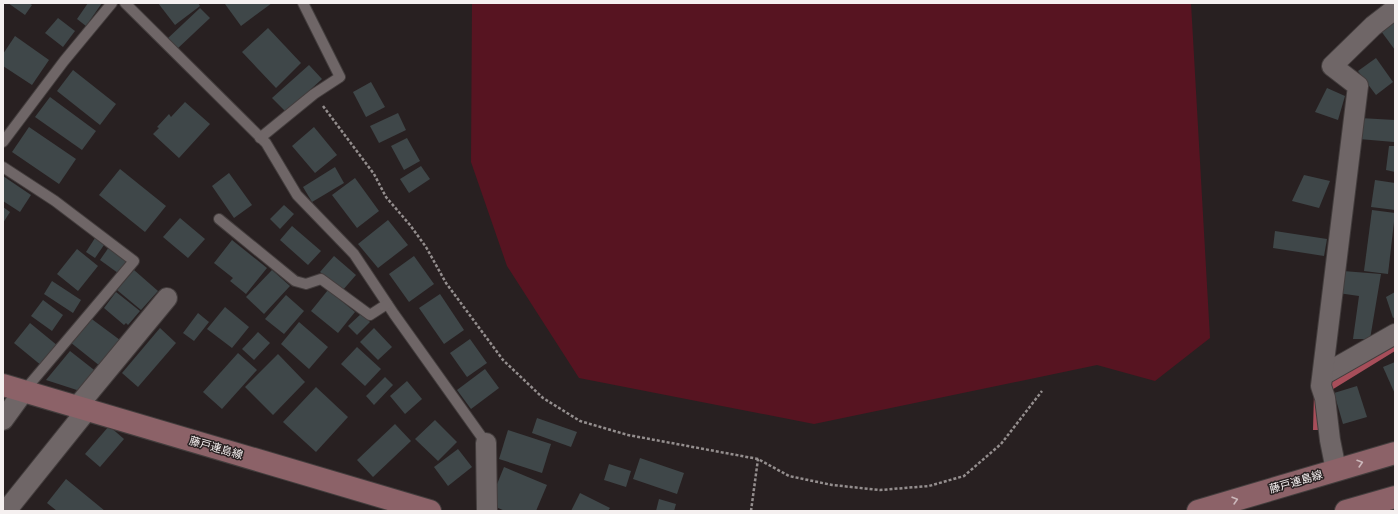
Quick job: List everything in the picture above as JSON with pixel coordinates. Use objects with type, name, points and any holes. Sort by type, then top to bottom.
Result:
[{"type":"main road","name":"藤戸連島線","points":[[3,385],[430,511]]},
{"type":"main road","name":"藤戸連島線","points":[[1198,511],[1395,453]]},
{"type":"main road","points":[[1346,511],[1395,496]]},
{"type":"street","points":[[1336,470],[1323,386],[1358,86],[1332,66],[1373,26],[1395,9]]},
{"type":"street","points":[[6,511],[82,408],[167,298]]},
{"type":"street","points":[[1323,386],[1395,334]]},
{"type":"street","points":[[3,420],[24,391]]},
{"type":"street","points":[[486,443],[487,511]]},
{"type":"lane","points":[[3,142],[64,61],[112,3]]},
{"type":"lane","points":[[125,3],[266,143],[297,195],[354,254],[387,304],[486,443]]},
{"type":"lane","points":[[260,138],[314,94],[340,76],[303,3]]},
{"type":"lane","points":[[3,167],[55,201],[134,261],[24,391]]},
{"type":"lane","points":[[219,219],[295,281],[306,284],[321,279],[370,315],[387,304]]},
{"type":"path","points":[[314,94],[374,174],[386,197],[410,225],[426,247],[446,283],[503,360],[543,398],[580,421],[628,435],[758,459],[789,476],[832,485],[880,490],[929,486],[964,476],[1001,444],[1042,391]]},
{"type":"path","points":[[751,511],[758,459]]},
{"type":"shaded area","points":[[472,3],[1191,3],[1210,338],[1155,381],[1097,365],[814,424],[579,378],[507,266],[471,162]]},
{"type":"shaded area","points":[[1395,345],[1395,351],[1330,391],[1319,430],[1313,430],[1314,392]]},
{"type":"building","points":[[8,3],[29,3],[32,5],[25,15]]},
{"type":"building","points":[[88,3],[102,3],[86,26],[77,19]]},
{"type":"building","points":[[158,3],[198,3],[200,6],[175,25]]},
{"type":"building","points":[[272,3],[241,26],[225,4]]},
{"type":"building","points":[[200,8],[210,18],[176,50],[166,40]]},
{"type":"building","points":[[1395,14],[1395,50],[1378,27]]},
{"type":"building","points":[[58,18],[75,31],[63,47],[45,33]]},
{"type":"building","points":[[268,28],[301,63],[276,88],[242,52]]},
{"type":"building","points":[[15,36],[49,60],[32,85],[3,66],[3,54]]},
{"type":"building","points":[[1376,58],[1393,82],[1376,95],[1358,71]]},
{"type":"building","points":[[309,65],[322,79],[286,112],[272,98]]},
{"type":"building","points":[[73,70],[116,104],[100,125],[57,91]]},
{"type":"building","points":[[371,82],[385,107],[366,117],[353,92]]},
{"type":"building","points":[[1327,88],[1345,96],[1338,120],[1315,112]]},
{"type":"building","points":[[50,97],[96,131],[82,150],[35,117]]},
{"type":"building","points":[[185,102],[210,124],[179,158],[153,134],[159,128],[157,127],[169,114],[171,117]]},
{"type":"building","points":[[398,113],[406,130],[379,143],[370,126]]},
{"type":"building","points":[[1360,118],[1395,120],[1394,142],[1359,139]]},
{"type":"building","points":[[29,127],[76,159],[59,184],[12,152]]},
{"type":"building","points":[[314,127],[337,155],[315,173],[292,146]]},
{"type":"building","points":[[407,138],[420,161],[404,170],[391,146]]},
{"type":"building","points":[[1389,146],[1395,146],[1395,172],[1386,170]]},
{"type":"building","points":[[421,166],[430,179],[409,193],[400,179]]},
{"type":"building","points":[[335,167],[344,183],[312,202],[303,187]]},
{"type":"building","points":[[120,169],[166,206],[145,232],[99,195]]},
{"type":"building","points":[[229,173],[252,205],[234,218],[212,186]]},
{"type":"building","points":[[1304,175],[1330,181],[1319,208],[1292,201]]},
{"type":"building","points":[[3,176],[31,195],[20,212],[3,201]]},
{"type":"building","points":[[355,178],[379,211],[357,228],[332,195]]},
{"type":"building","points":[[1375,180],[1395,183],[1395,210],[1371,207]]},
{"type":"building","points":[[284,205],[294,214],[280,229],[270,219]]},
{"type":"building","points":[[3,207],[10,212],[3,223]]},
{"type":"building","points":[[1372,210],[1395,213],[1388,274],[1364,271]]},
{"type":"building","points":[[180,218],[205,239],[188,258],[163,237]]},
{"type":"building","points":[[388,220],[408,245],[378,268],[358,244]]},
{"type":"building","points":[[292,226],[321,251],[308,265],[280,240]]},
{"type":"building","points":[[1275,231],[1327,239],[1324,256],[1273,248]]},
{"type":"building","points":[[95,238],[104,245],[95,258],[86,252]]},
{"type":"building","points":[[232,240],[267,268],[246,294],[230,281],[233,278],[214,263]]},
{"type":"building","points":[[109,247],[127,260],[118,273],[100,260]]},
{"type":"building","points":[[77,249],[98,266],[78,291],[57,274]]},
{"type":"building","points":[[334,256],[356,275],[342,291],[320,272]]},
{"type":"building","points":[[414,256],[434,284],[409,302],[389,274]]},
{"type":"building","points":[[134,270],[158,291],[141,310],[117,290]]},
{"type":"building","points":[[272,270],[290,286],[264,314],[246,297]]},
{"type":"building","points":[[1343,271],[1381,274],[1370,339],[1353,339],[1359,296],[1338,293]]},
{"type":"building","points":[[52,281],[81,300],[73,313],[44,294]]},
{"type":"building","points":[[328,290],[355,312],[338,333],[311,311]]},
{"type":"building","points":[[116,292],[140,311],[128,325],[126,323],[124,325],[104,308]]},
{"type":"building","points":[[1395,292],[1395,317],[1393,318],[1386,297]]},
{"type":"building","points":[[440,294],[464,330],[444,344],[419,308]]},
{"type":"building","points":[[286,295],[304,311],[284,334],[265,319]]},
{"type":"building","points":[[43,300],[63,315],[52,331],[31,316]]},
{"type":"building","points":[[225,307],[249,327],[232,348],[207,329]]},
{"type":"building","points":[[198,313],[209,322],[194,341],[183,333]]},
{"type":"building","points":[[362,313],[370,322],[357,335],[348,326]]},
{"type":"building","points":[[89,317],[120,340],[100,366],[70,342]]},
{"type":"building","points":[[299,322],[328,347],[309,369],[281,344]]},
{"type":"building","points":[[30,323],[58,346],[42,366],[14,343]]},
{"type":"building","points":[[160,328],[176,343],[138,387],[122,373]]},
{"type":"building","points":[[374,328],[392,347],[378,360],[360,342]]},
{"type":"building","points":[[258,332],[270,343],[254,360],[242,349]]},
{"type":"building","points":[[470,339],[487,363],[467,377],[450,353]]},
{"type":"building","points":[[357,347],[381,369],[365,386],[341,364]]},
{"type":"building","points":[[70,351],[98,373],[83,392],[46,380]]},
{"type":"building","points":[[238,353],[257,370],[222,409],[203,392]]},
{"type":"building","points":[[278,354],[305,382],[273,415],[245,387]]},
{"type":"building","points":[[1395,362],[1395,394],[1383,367]]},
{"type":"building","points":[[485,369],[499,388],[471,409],[457,390]]},
{"type":"building","points":[[385,377],[393,385],[374,405],[366,396]]},
{"type":"building","points":[[407,381],[422,399],[405,414],[390,396]]},
{"type":"building","points":[[1357,386],[1367,417],[1343,424],[1334,393]]},
{"type":"building","points":[[316,387],[348,417],[316,452],[283,422]]},
{"type":"building","points":[[537,418],[577,432],[571,447],[532,433]]},
{"type":"building","points":[[435,420],[457,442],[438,461],[415,439]]},
{"type":"building","points":[[395,424],[411,441],[373,477],[357,460]]},
{"type":"building","points":[[109,426],[124,439],[100,467],[85,454]]},
{"type":"building","points":[[508,430],[551,444],[542,473],[499,459]]},
{"type":"building","points":[[458,449],[472,467],[448,486],[434,467]]},
{"type":"building","points":[[640,458],[684,473],[677,494],[633,479]]},
{"type":"building","points":[[609,464],[631,471],[626,487],[604,480]]},
{"type":"building","points":[[504,467],[547,485],[536,511],[505,511],[489,504]]},
{"type":"building","points":[[66,479],[105,511],[57,511],[47,503]]},
{"type":"building","points":[[580,493],[610,508],[608,511],[571,511]]},
{"type":"building","points":[[659,499],[676,504],[674,511],[656,511]]}]
